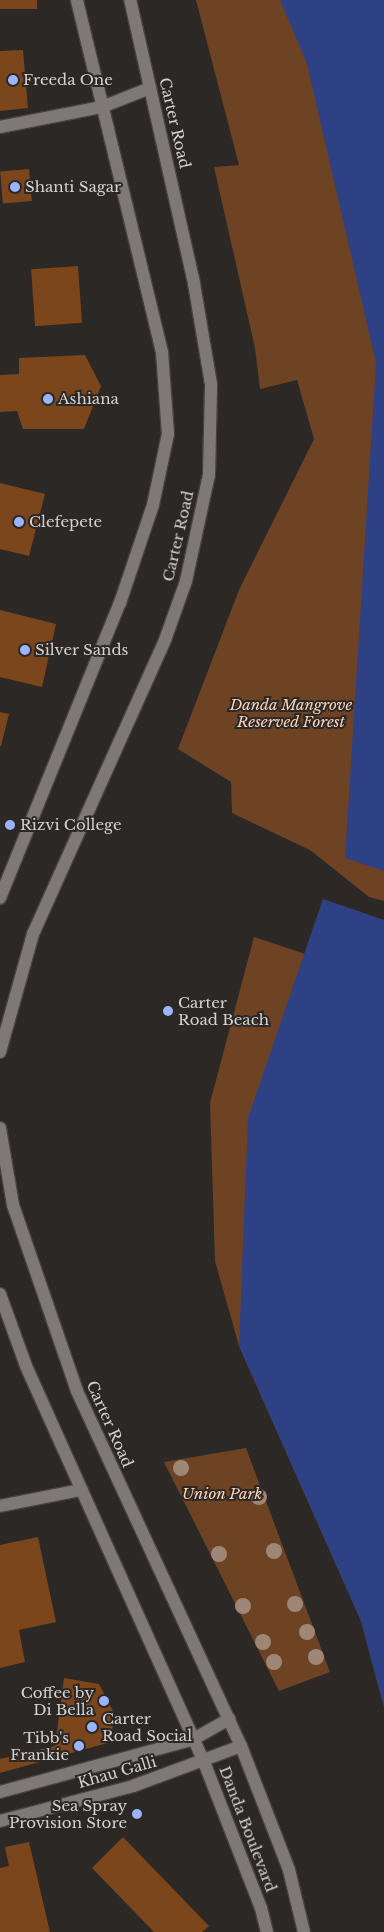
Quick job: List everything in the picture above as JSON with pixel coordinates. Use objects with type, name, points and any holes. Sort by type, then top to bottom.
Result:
[{"type":"main road","name":"Carter Road","points":[[0,898],[120,603],[154,505],[168,434],[162,352],[77,0]]},
{"type":"main road","name":"Carter Road","points":[[0,1052],[33,934],[164,640],[186,581],[209,475],[212,384],[194,283],[130,0]]},
{"type":"main road","points":[[0,127],[102,106],[150,88]]},
{"type":"main road","name":"Carter Road","points":[[0,1128],[13,1205],[77,1391],[241,1746],[289,1870],[304,1932]]},
{"type":"main road","points":[[0,1294],[26,1366],[192,1740]]},
{"type":"main road","points":[[0,1506],[81,1490]]},
{"type":"main road","name":"Khau Galli","points":[[0,1792],[192,1740],[229,1719]]},
{"type":"main road","name":"Danda Boulevard","points":[[192,1740],[204,1762],[261,1908],[267,1932]]},
{"type":"main road","name":"Khau Galli","points":[[0,1821],[133,1786],[204,1762],[241,1746]]},
{"type":"green space","name":"Danda Mangrove Reserved Forest","points":[[196,0],[384,0],[384,901],[369,897],[310,850],[232,813],[231,782],[178,749],[239,590],[314,439],[297,380],[260,389],[255,348],[214,167],[239,165]]},
{"type":"green space","points":[[254,937],[384,980],[384,1707],[361,1621],[239,1346],[215,1261],[210,1103]]},
{"type":"green space","name":"Union Park","points":[[246,1448],[330,1672],[279,1691],[164,1462]]},
{"type":"water","points":[[280,0],[384,0],[384,871],[345,858],[376,363],[307,64]]},
{"type":"water","points":[[323,899],[384,920],[384,1707],[361,1621],[239,1346],[248,1118]]},
{"type":"building","points":[[0,0],[37,0],[37,9],[0,9]]},
{"type":"building","name":"Freeda One","points":[[23,50],[28,108],[0,111],[0,51]]},
{"type":"building","name":"Shanti Sagar","points":[[29,169],[32,201],[3,203],[0,172]]},
{"type":"building","points":[[78,266],[82,323],[35,326],[31,269]]},
{"type":"building","name":"Ashiana","points":[[85,355],[101,386],[84,429],[23,429],[17,411],[0,412],[0,375],[19,374],[19,358]]},
{"type":"building","name":"Clefepete","points":[[0,483],[45,494],[29,556],[0,549]]},
{"type":"building","name":"Silver Sands","points":[[0,610],[56,624],[42,687],[0,677]]},
{"type":"building","points":[[0,712],[9,714],[1,746],[0,746]]},
{"type":"building","points":[[38,1537],[56,1622],[19,1630],[25,1662],[0,1668],[0,1545]]},
{"type":"building","points":[[64,1678],[99,1684],[114,1713],[111,1742],[0,1773],[0,1759],[55,1746]]},
{"type":"building","points":[[123,1837],[209,1926],[202,1932],[154,1932],[92,1868]]},
{"type":"building","points":[[29,1842],[50,1932],[0,1932],[0,1868],[9,1866],[5,1847]]},
{"type":"place","name":"Freeda One","points":[[13,80]]},
{"type":"place","name":"Shanti Sagar","points":[[15,187]]},
{"type":"place","name":"Ashiana","points":[[48,399]]},
{"type":"place","name":"Clefepete","points":[[19,522]]},
{"type":"place","name":"Silver Sands","points":[[25,650]]},
{"type":"place","name":"Rizvi College","points":[[10,825]]},
{"type":"place","name":"Carter Road Beach","points":[[168,1011]]},
{"type":"place","name":"Coffee by Di Bella","points":[[104,1701]]},
{"type":"place","name":"Carter Road Social","points":[[92,1727]]},
{"type":"place","name":"Tibb's Frankie","points":[[79,1746]]},
{"type":"place","name":"Sea Spray Provision Store","points":[[137,1814]]}]
